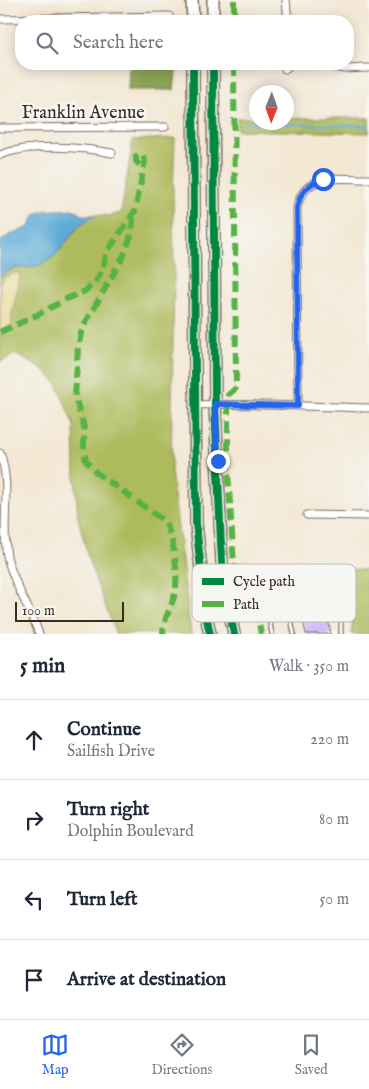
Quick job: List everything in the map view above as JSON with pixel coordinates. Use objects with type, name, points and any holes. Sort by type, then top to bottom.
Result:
[{"type":"main road","points":[[192,0],[192,15]]},
{"type":"main road","points":[[213,0],[213,15]]},
{"type":"main road","points":[[193,70],[196,524],[200,564]]},
{"type":"main road","points":[[213,70],[215,404],[222,564]]},
{"type":"main road","points":[[194,184],[214,184]]},
{"type":"street","points":[[286,0],[287,15]]},
{"type":"street","points":[[0,19],[15,19]]},
{"type":"street","points":[[354,69],[369,68]]},
{"type":"street","name":"Franklin Avenue","points":[[0,128],[166,127]]},
{"type":"street","points":[[0,155],[14,151],[82,148],[112,153]]},
{"type":"street","points":[[298,406],[298,200],[301,193],[309,185],[323,179],[369,179]]},
{"type":"street","points":[[195,405],[369,408]]},
{"type":"street","points":[[0,453],[5,475],[5,540],[7,556],[16,585],[39,634]]},
{"type":"street","points":[[307,515],[369,516]]},
{"type":"green space","points":[[129,70],[176,70],[174,90],[128,90]]},
{"type":"green space","points":[[237,118],[249,118],[249,130],[294,130],[294,118],[369,118],[369,133],[237,130]]},
{"type":"green space","points":[[175,138],[171,471],[191,634],[116,634],[90,565],[78,517],[74,426],[57,384],[42,369],[15,354],[0,362],[0,277],[14,268],[31,268],[56,254],[80,225],[96,215],[108,216],[121,213],[133,140]]},
{"type":"green space","points":[[356,569],[369,570],[366,588],[369,590],[369,634],[352,634],[352,622],[356,622]]},
{"type":"sand","points":[[17,272],[20,276],[11,318],[12,325],[0,330],[0,283]]},
{"type":"water","points":[[76,210],[82,215],[96,215],[79,226],[50,260],[38,266],[16,268],[0,277],[0,242],[11,234],[30,227],[33,217],[37,213]]},
{"type":"building","points":[[304,622],[329,622],[331,634],[306,634]]},
{"type":"waterway","points":[[244,123],[369,126]]},
{"type":"marked path","points":[[234,0],[234,15]]},
{"type":"marked path","points":[[234,70],[236,388],[228,395],[228,471],[234,564]]},
{"type":"marked path","points":[[0,332],[85,291],[95,283],[101,272],[107,252],[135,211],[145,161],[143,156],[136,156],[136,161],[143,169]]},
{"type":"marked path","points":[[133,217],[132,233],[124,255],[82,329],[78,347],[75,397],[84,427],[86,461],[97,473],[163,520],[170,534],[175,555],[176,586],[174,598],[164,623],[163,634]]},
{"type":"marked path","points":[[259,622],[261,634]]},
{"type":"cycle path","points":[[193,70],[196,524],[200,564]]},
{"type":"cycle path","points":[[213,70],[215,405],[222,564]]},
{"type":"cycle path","points":[[207,622],[210,634]]},
{"type":"cycle path","points":[[232,622],[234,634]]},
{"type":"route","points":[[218,461],[215,404],[286,404],[298,406],[297,208],[298,200],[304,189],[314,182],[323,179]]}]
